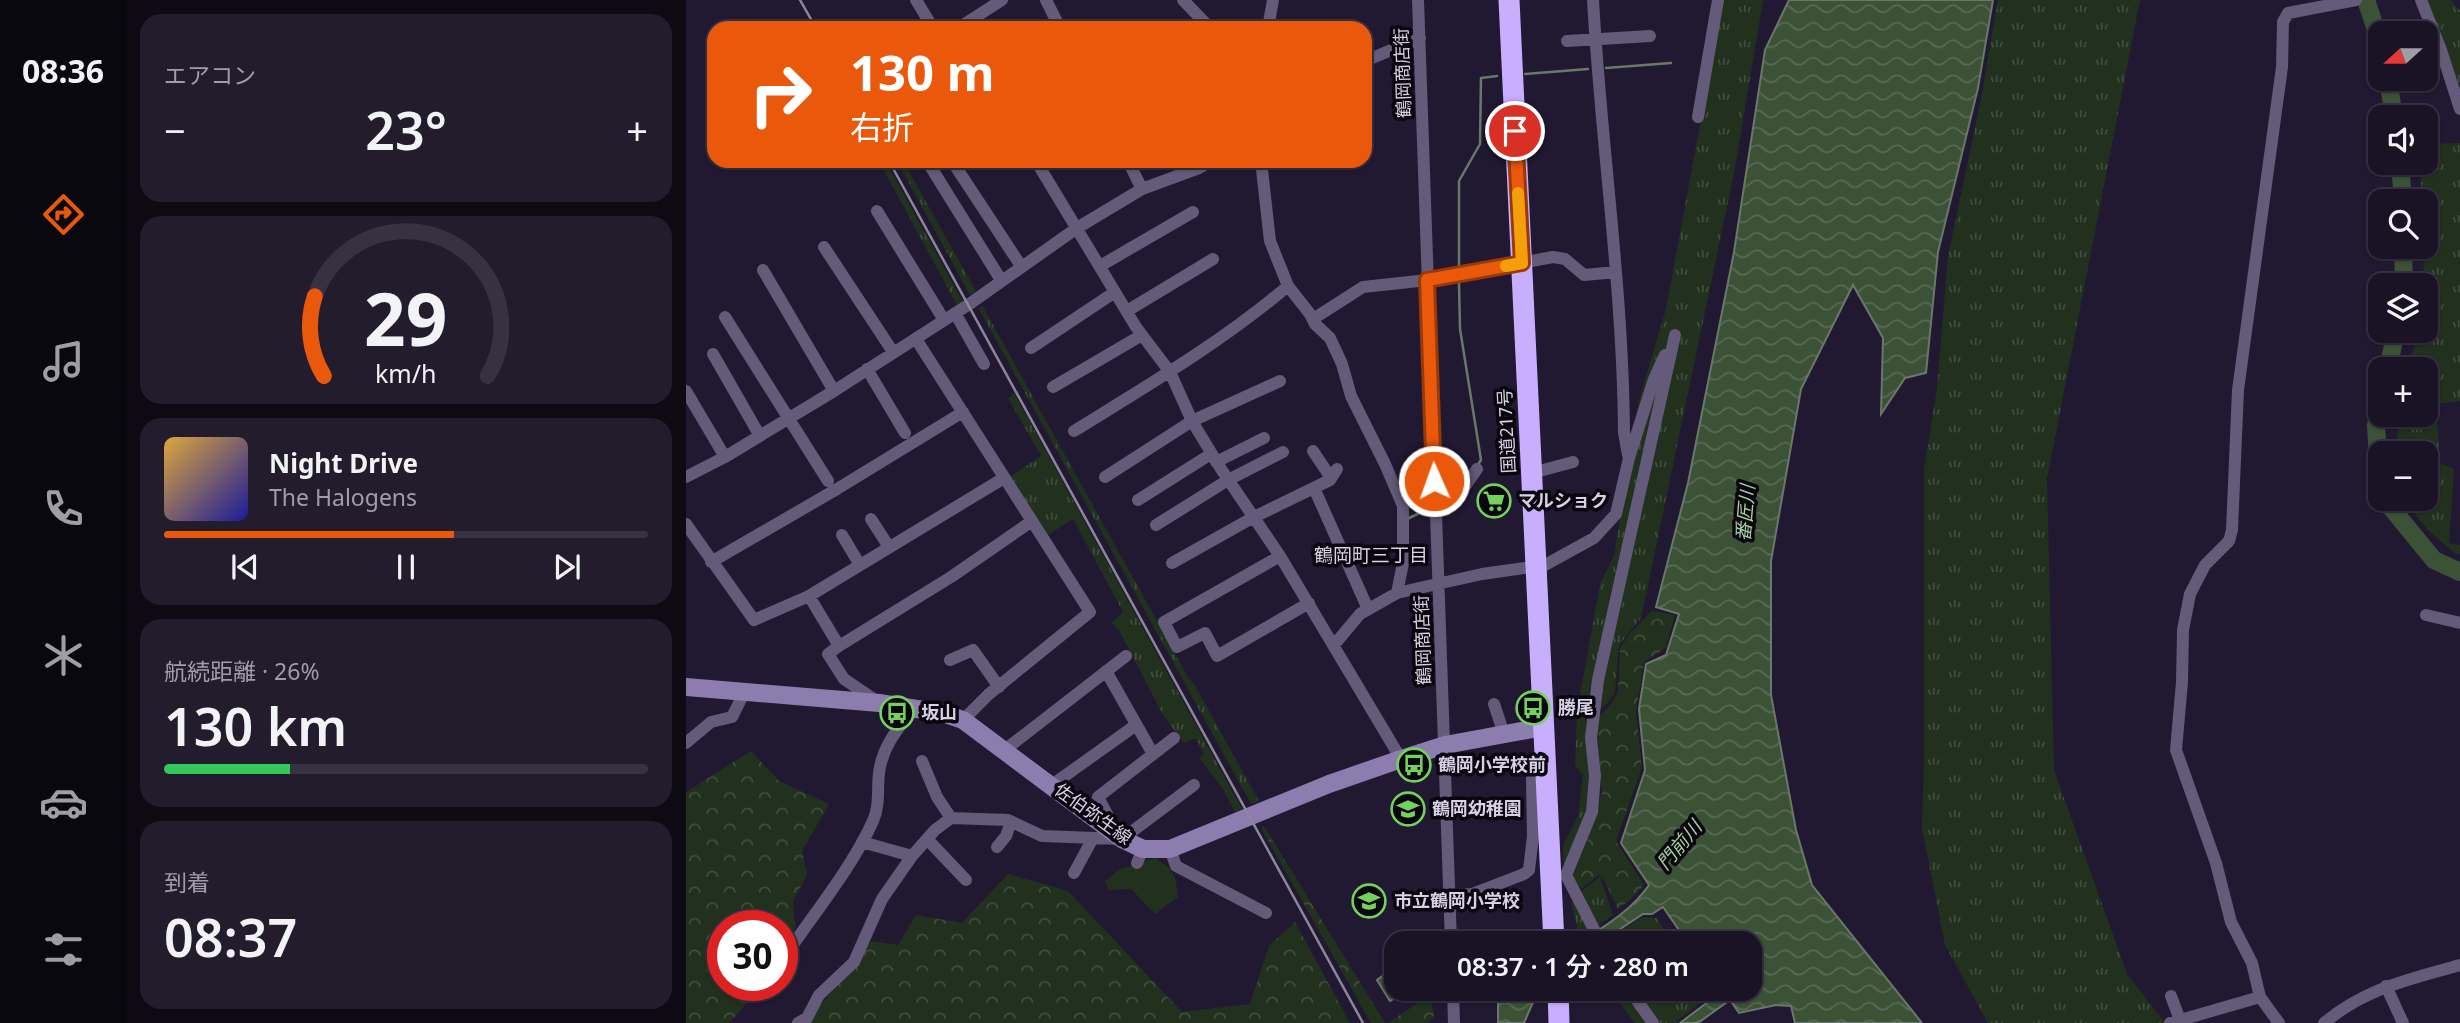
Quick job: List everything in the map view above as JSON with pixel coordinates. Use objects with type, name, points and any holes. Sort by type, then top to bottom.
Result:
[{"type":"highway","name":"国道217号","points":[[1509,0],[1552,931]]},
{"type":"highway","points":[[1558,1001],[1559,1023]]},
{"type":"main road","name":"佐伯弥生線","points":[[686,687],[879,703],[942,713],[964,720],[1052,785],[1098,831],[1122,839],[1140,856],[1170,849],[1329,784],[1401,759],[1445,745],[1543,727]]},
{"type":"street","points":[[916,0],[929,21]]},
{"type":"street","points":[[969,21],[1002,0]]},
{"type":"street","points":[[1046,0],[1056,21]]},
{"type":"street","points":[[1183,0],[1203,21]]},
{"type":"street","points":[[1269,21],[1273,0]]},
{"type":"street","name":"鶴岡商店街","points":[[1418,0],[1451,931]]},
{"type":"street","points":[[1594,0],[1616,272],[1624,433],[1629,458]]},
{"type":"street","points":[[1699,117],[1718,0]]},
{"type":"street","points":[[2421,0],[2460,109]]},
{"type":"street","points":[[2279,1023],[2260,997],[2252,964],[2231,922],[2216,863],[2176,750],[2183,630],[2190,594],[2205,565],[2229,541],[2232,530],[2238,390],[2282,67],[2283,22],[2288,13],[2352,1]]},
{"type":"street","points":[[1567,41],[1650,36]]},
{"type":"street","points":[[1372,58],[1420,38]]},
{"type":"street","points":[[931,168],[1001,280]]},
{"type":"street","points":[[958,168],[1021,266]]},
{"type":"street","points":[[1040,168],[1127,312],[1170,372],[1192,421],[1214,458],[1280,556],[1401,759]]},
{"type":"street","points":[[1132,168],[1142,189]]},
{"type":"street","points":[[686,477],[725,457],[834,391],[950,317],[1077,228],[1142,189],[1199,168]]},
{"type":"street","points":[[1262,168],[1270,241],[1288,286],[1330,338],[1342,364],[1351,396],[1403,506],[1403,563],[1397,593]]},
{"type":"street","points":[[877,211],[984,365]]},
{"type":"street","points":[[1100,266],[1193,212]]},
{"type":"street","points":[[824,247],[893,352]]},
{"type":"street","points":[[1313,319],[1363,287],[1427,280],[1553,257],[1565,259],[1584,275],[1616,272]]},
{"type":"street","points":[[1127,312],[1213,259]]},
{"type":"street","points":[[764,270],[834,391]]},
{"type":"street","points":[[1074,431],[1170,372],[1255,314],[1288,286]]},
{"type":"street","points":[[1031,348],[1115,292]]},
{"type":"street","points":[[725,317],[828,481]]},
{"type":"street","points":[[1053,387],[1142,335]]},
{"type":"street","points":[[1334,645],[1360,614],[1397,593],[1438,583],[1545,565],[1594,538],[1616,514],[1629,458],[1654,379],[1675,335],[1598,680],[1591,738],[1595,776],[1592,812],[1566,875],[1595,931]]},
{"type":"street","points":[[916,338],[1090,612],[999,687],[964,720]]},
{"type":"street","points":[[713,354],[760,436]]},
{"type":"street","points":[[867,369],[905,433]]},
{"type":"street","points":[[1105,477],[1192,421],[1279,381]]},
{"type":"street","points":[[686,391],[725,457]]},
{"type":"street","points":[[711,562],[963,412]]},
{"type":"street","points":[[1138,500],[1214,458],[1264,438]]},
{"type":"street","points":[[1172,563],[1254,517],[1314,488],[1334,473],[1313,451]]},
{"type":"street","points":[[1156,525],[1228,480],[1283,452]]},
{"type":"street","points":[[1532,474],[1573,462]]},
{"type":"street","points":[[1435,507],[1454,502],[1477,469]]},
{"type":"street","points":[[686,524],[754,620],[809,596],[1004,478]]},
{"type":"street","points":[[1314,488],[1368,609]]},
{"type":"street","points":[[870,519],[889,547]]},
{"type":"street","points":[[879,703],[844,679],[828,654],[951,577],[1032,521]]},
{"type":"street","points":[[842,536],[860,565]]},
{"type":"street","points":[[1280,556],[1164,622],[1177,646],[1205,633],[1217,656],[1308,603]]},
{"type":"street","points":[[809,596],[839,646]]},
{"type":"street","points":[[2426,615],[2460,622]]},
{"type":"street","points":[[950,660],[973,650],[999,687]]},
{"type":"street","points":[[1006,750],[1126,656]]},
{"type":"street","points":[[1107,671],[1153,754]]},
{"type":"street","points":[[686,743],[711,722],[732,717],[744,692]]},
{"type":"street","points":[[1494,704],[1504,734]]},
{"type":"street","points":[[798,937],[862,842],[875,818],[879,796],[878,774],[883,756],[891,737],[915,708]]},
{"type":"street","points":[[1052,785],[1136,725]]},
{"type":"street","points":[[1074,873],[1108,816],[1098,797],[1174,738]]},
{"type":"street","points":[[922,761],[937,797],[951,818]]},
{"type":"street","points":[[1450,895],[1472,894],[1529,870],[1533,836],[1532,778],[1546,773]]},
{"type":"street","points":[[1122,839],[1194,785]]},
{"type":"street","points":[[798,1023],[807,1018],[820,995],[854,962],[881,899],[912,856],[951,818],[1011,822],[1042,836],[1098,831]]},
{"type":"street","points":[[997,847],[1006,836],[1011,822]]},
{"type":"street","points":[[928,839],[966,880]]},
{"type":"street","points":[[862,842],[912,856]]},
{"type":"street","points":[[1170,849],[1176,866],[1266,913]]},
{"type":"street","points":[[2324,1023],[2350,1003],[2386,986],[2460,965]]},
{"type":"street","points":[[2386,986],[2403,1023]]},
{"type":"street","points":[[2171,996],[2175,1021],[2260,997]]},
{"type":"street","points":[[1453,1001],[1454,1023]]},
{"type":"street","points":[[1637,1001],[1653,1023]]},
{"type":"green space","points":[[1723,0],[1763,0],[1734,173],[1641,618],[1619,645],[1615,692],[1608,703],[1597,711],[1594,765],[1586,818],[1564,867],[1563,846],[1578,816],[1583,775],[1575,765],[1577,712],[1600,584],[1614,556],[1639,400],[1666,309]]},
{"type":"green space","points":[[1998,0],[2140,0],[2047,479],[2054,770],[2127,974],[2165,1023],[1988,1023],[1945,945],[1922,829],[1924,469],[1937,388],[1948,256],[1981,99]]},
{"type":"green space","points":[[2427,0],[2451,0],[2460,11],[2460,95],[2438,32],[2438,21],[2434,21]]},
{"type":"green space","points":[[2460,143],[2460,401],[2438,404],[2438,357],[2411,357],[2416,343],[2438,343],[2438,273],[2424,273],[2423,259],[2438,259],[2438,189],[2421,189],[2421,175],[2438,175],[2438,144]]},
{"type":"green space","points":[[883,168],[889,168],[963,302],[957,305]]},
{"type":"green space","points":[[901,168],[907,168],[976,291],[970,295]]},
{"type":"green space","points":[[982,305],[1259,801],[1251,804],[979,309]]},
{"type":"green space","points":[[1014,393],[1242,809],[1235,812],[1221,786],[1199,758],[1204,754],[1196,738],[1184,743],[1163,715],[1120,632],[1112,623],[1123,612],[1073,519],[1046,536],[1008,478],[1041,456],[1008,398]]},
{"type":"green space","points":[[2399,427],[2438,427],[2440,463],[2454,469],[2449,543],[2460,545],[2460,554],[2456,554],[2435,536],[2414,511],[2438,511],[2438,441],[2396,441]]},
{"type":"green space","points":[[1652,611],[1675,615],[1666,648],[1644,662],[1636,712],[1642,767],[1616,841],[1644,885],[1618,909],[1599,875],[1582,888],[1574,883],[1571,874],[1587,840],[1602,793],[1596,718],[1609,707],[1618,692],[1620,649],[1630,633]]},
{"type":"green space","points":[[751,751],[779,781],[829,804],[802,851],[807,875],[793,901],[794,910],[707,910],[707,1001],[748,1001],[729,1023],[686,1023],[686,792]]},
{"type":"green space","points":[[1264,826],[1385,1023],[1371,1023],[1261,828]]},
{"type":"green space","points":[[1155,858],[1173,874],[1178,897],[1155,914],[1131,889],[1109,890],[1105,882],[1118,870]]},
{"type":"green space","points":[[1008,874],[1068,891],[1182,1012],[1250,1004],[1269,946],[1295,922],[1350,1023],[807,1023],[871,941],[898,945],[916,915],[962,923]]},
{"type":"green space","points":[[1600,877],[1613,915],[1590,931],[1578,931],[1571,903],[1579,893]]},
{"type":"green space","points":[[1642,917],[1656,918],[1666,931],[1621,931]]},
{"type":"green space","points":[[1421,1001],[1431,1001],[1434,1016],[1428,1023],[1388,1023]]},
{"type":"green space","points":[[1618,1001],[1703,1001],[1677,1023],[1635,1023]]},
{"type":"water","points":[[1789,0],[1993,0],[1978,88],[1938,252],[1926,373],[1905,378],[1881,414],[1883,338],[1853,285],[1801,389],[1771,561],[1771,695],[1796,830],[1812,885],[1922,1023],[1795,1023],[1791,1006],[1776,1005],[1739,1013],[1731,1001],[1762,1001],[1762,931],[1680,931],[1663,907],[1652,914],[1643,914],[1617,931],[1597,931],[1626,910],[1649,885],[1621,843],[1645,770],[1639,709],[1646,664],[1666,655],[1679,614],[1656,607],[1688,483],[1734,252],[1765,50]]},
{"type":"water","points":[[1384,975],[1384,991],[1377,980]]},
{"type":"water","points":[[1498,1001],[1534,1001],[1524,1023],[1498,1023]]},
{"type":"water","points":[[1709,1001],[1729,1001],[1698,1023],[1680,1023]]},
{"type":"waterway","points":[[2366,0],[2373,21]]},
{"type":"waterway","points":[[1606,68],[1671,63]]},
{"type":"waterway","points":[[1525,74],[1588,69]]},
{"type":"waterway","points":[[1459,266],[1459,181],[1480,144],[1481,78],[1497,76]]},
{"type":"waterway","points":[[2390,91],[2392,105]]},
{"type":"waterway","points":[[2401,175],[2402,189]]},
{"type":"waterway","points":[[2403,259],[2404,273]]},
{"type":"waterway","points":[[1459,283],[1460,329],[1481,460],[1477,466]]},
{"type":"waterway","points":[[2391,357],[2393,343]]},
{"type":"waterway","points":[[2376,427],[2377,441]]},
{"type":"waterway","points":[[1407,519],[1426,510]]},
{"type":"waterway","points":[[2394,511],[2434,560],[2460,572]]},
{"type":"railway","points":[[800,0],[812,21]]},
{"type":"railway","points":[[893,168],[1363,1023]]},
{"type":"slow traffic","points":[[1506,266],[1522,263],[1518,193]]},
{"type":"place","name":"マルショク","points":[[1494,501]]},
{"type":"place","name":"勝尾","points":[[1533,708]]},
{"type":"place","name":"坂山","points":[[897,713]]},
{"type":"place","name":"鶴岡小学校前","points":[[1414,765]]},
{"type":"place","name":"鶴岡幼稚園","points":[[1408,809]]},
{"type":"place","name":"市立鶴岡小学校","points":[[1369,901]]},
{"type":"district","name":"鶴岡町三丁目","points":[[1371,555]]},
{"type":"route","points":[[1434,481],[1427,280],[1522,263],[1515,131]]},
{"type":"water label","name":"番匠川","points":[[1745,513]]},
{"type":"water label","name":"門前川","points":[[1679,845]]}]
